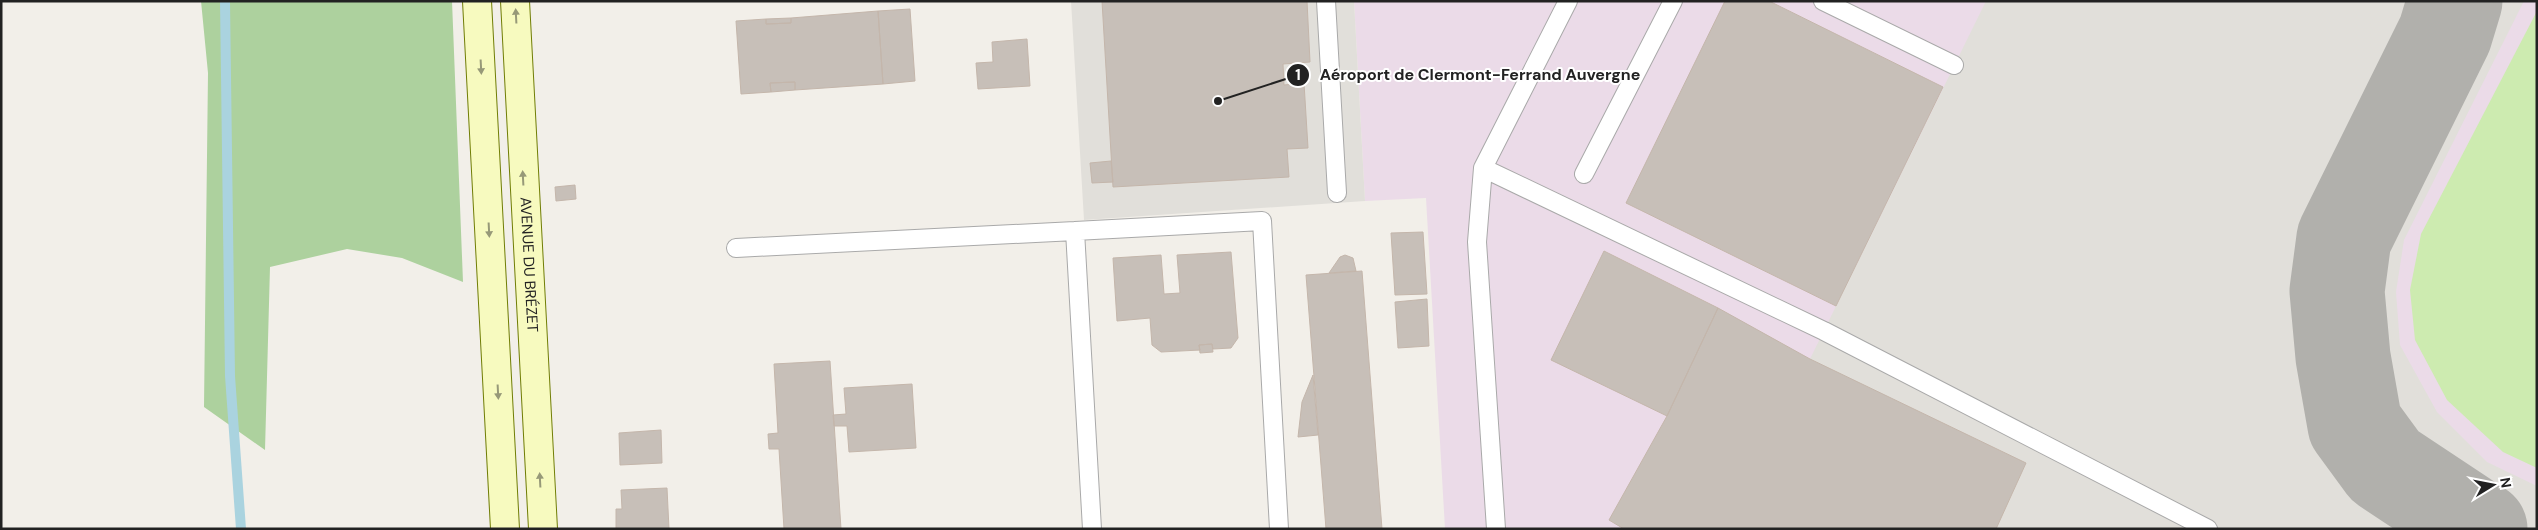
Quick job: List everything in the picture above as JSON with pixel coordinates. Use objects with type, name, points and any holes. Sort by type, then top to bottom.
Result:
[{"type":"main road","points":[[477,1],[505,529]]},
{"type":"main road","name":"AVENUE DU BRÉZET","points":[[515,1],[543,529]]},
{"type":"lane","points":[[1326,1],[1337,193]]},
{"type":"lane","points":[[1496,529],[1477,242],[1483,168],[1568,1]]},
{"type":"lane","points":[[1584,174],[1673,1]]},
{"type":"lane","points":[[1824,1],[1954,65]]},
{"type":"lane","points":[[1483,168],[1824,331],[2208,529]]},
{"type":"lane","points":[[736,248],[1262,221],[1279,529]]},
{"type":"lane","points":[[1075,231],[1092,529]]},
{"type":"shaded area","points":[[1071,1],[1354,1],[1365,201],[1084,220]]},
{"type":"shaded area","points":[[1354,1],[2537,1],[2537,529],[1445,529],[1426,198],[1365,201]]},
{"type":"shaded area","points":[[1986,1],[2524,1],[2404,240],[2396,292],[2400,345],[2437,412],[2487,462],[2537,486],[2537,529],[1996,529],[1810,359]]},
{"type":"green space","points":[[201,1],[452,1],[463,282],[402,258],[347,249],[270,267],[265,450],[204,407],[208,73]]},
{"type":"green space","points":[[2537,11],[2537,468],[2503,452],[2447,400],[2415,340],[2410,290],[2421,234]]},
{"type":"building","points":[[1102,1],[1307,1],[1310,62],[1283,64],[1284,85],[1304,83],[1308,148],[1287,149],[1289,177],[1113,187]]},
{"type":"building","points":[[1725,1],[1769,1],[1943,87],[1836,306],[1626,203]]},
{"type":"building","points":[[910,9],[915,81],[883,84],[878,11]]},
{"type":"building","points":[[878,11],[883,84],[795,90],[795,82],[770,83],[771,92],[741,94],[736,21],[766,19],[766,24],[791,23],[791,18]]},
{"type":"building","points":[[791,18],[791,23],[766,24],[766,19]]},
{"type":"building","points":[[1027,39],[1030,86],[978,89],[976,63],[993,62],[992,42]]},
{"type":"building","points":[[795,82],[795,90],[771,92],[770,83]]},
{"type":"building","points":[[1111,161],[1113,182],[1092,183],[1090,163]]},
{"type":"building","points":[[575,185],[576,199],[556,201],[555,187]]},
{"type":"building","points":[[1423,232],[1427,294],[1395,295],[1391,233]]},
{"type":"building","points":[[1604,251],[1718,308],[1667,416],[1551,360]]},
{"type":"building","points":[[1231,252],[1238,338],[1231,348],[1213,349],[1212,344],[1199,345],[1200,350],[1161,352],[1152,345],[1150,318],[1117,321],[1113,258],[1161,255],[1164,294],[1180,293],[1177,255]]},
{"type":"building","points":[[1345,255],[1353,258],[1356,271],[1329,273],[1340,257]]},
{"type":"building","points":[[1362,271],[1382,529],[1326,529],[1306,275]]},
{"type":"building","points":[[1427,299],[1429,346],[1398,348],[1395,302]]},
{"type":"building","points":[[1718,308],[1810,359],[2026,463],[1996,529],[1624,529],[1609,520],[1667,416]]},
{"type":"building","points":[[1212,344],[1213,352],[1200,353],[1199,345]]},
{"type":"building","points":[[830,361],[841,529],[784,529],[779,449],[769,449],[768,434],[778,433],[774,364]]},
{"type":"building","points":[[1313,375],[1318,435],[1298,437],[1302,402]]},
{"type":"building","points":[[912,384],[916,448],[849,452],[847,426],[834,426],[833,415],[846,414],[844,388]]},
{"type":"building","points":[[661,430],[662,463],[620,465],[619,433]]},
{"type":"building","points":[[667,488],[669,529],[616,529],[616,509],[622,509],[621,490]]},
{"type":"waterway","points":[[225,1],[230,376],[241,529]]},
{"type":"taxiway","points":[[2455,1],[2445,34],[2344,238],[2337,291],[2343,357],[2355,425],[2385,466],[2480,529]]},
{"type":"place","name":"Aéroport de Clermont-Ferrand Auvergne","points":[[1218,101]]}]
